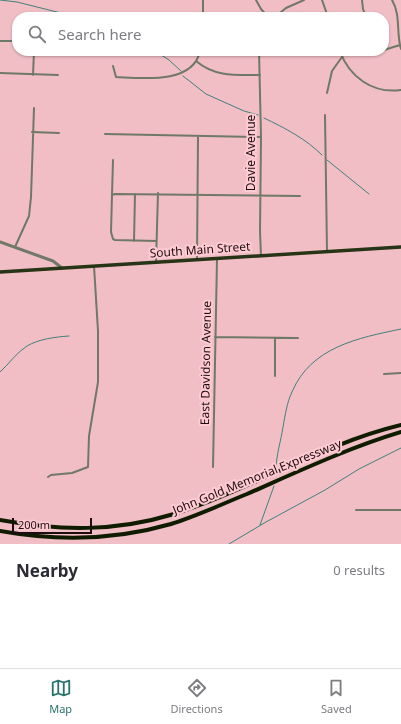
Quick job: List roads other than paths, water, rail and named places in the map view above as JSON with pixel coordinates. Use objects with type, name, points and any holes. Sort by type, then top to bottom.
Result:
[{"type":"highway","name":"John Gold Memorial Expressway","points":[[0,520],[31,526],[79,529],[151,520],[196,506],[368,434],[401,425]]},
{"type":"highway","name":"John Gold Memorial Expressway","points":[[0,531],[34,536],[83,538],[149,529],[189,517],[338,454],[401,432]]},
{"type":"main road","name":"South Main Street","points":[[0,272],[401,247]]},
{"type":"street","points":[[203,0],[203,12]]},
{"type":"street","points":[[256,0],[264,12]]},
{"type":"street","points":[[281,12],[286,8],[304,0]]},
{"type":"street","points":[[322,0],[326,12]]},
{"type":"street","points":[[362,0],[364,12]]},
{"type":"street","points":[[392,0],[396,7],[398,17],[401,49]]},
{"type":"street","points":[[0,41],[12,41]]},
{"type":"street","points":[[389,48],[400,45]]},
{"type":"street","points":[[33,75],[34,56]]},
{"type":"street","points":[[113,66],[116,77],[156,78],[177,75],[196,61],[198,56]]},
{"type":"street","name":"Davie Avenue","points":[[259,56],[261,256]]},
{"type":"street","points":[[327,93],[332,71],[342,57],[354,74],[366,84],[383,90],[401,90]]},
{"type":"street","points":[[196,61],[210,71],[224,74],[260,75]]},
{"type":"street","points":[[0,73],[58,76]]},
{"type":"street","points":[[16,247],[29,216],[34,108]]},
{"type":"street","points":[[325,115],[327,252]]},
{"type":"street","points":[[32,132],[59,133]]},
{"type":"street","points":[[105,134],[261,137]]},
{"type":"street","points":[[197,260],[198,136]]},
{"type":"street","points":[[113,160],[112,237],[115,240],[156,241]]},
{"type":"street","points":[[156,262],[158,193]]},
{"type":"street","points":[[112,195],[158,193],[300,196]]},
{"type":"street","points":[[134,240],[135,194]]},
{"type":"street","points":[[0,242],[53,261],[62,268]]},
{"type":"street","name":"East Davidson Avenue","points":[[213,467],[217,259]]},
{"type":"street","points":[[48,477],[51,475],[72,473],[88,467],[89,436],[98,382],[98,331],[94,266]]},
{"type":"street","points":[[215,337],[298,338]]},
{"type":"street","points":[[275,338],[275,376]]},
{"type":"street","points":[[384,374],[401,374]]},
{"type":"street","points":[[356,510],[401,510]]},
{"type":"waterway","points":[[0,0],[17,2],[57,12]]},
{"type":"waterway","points":[[163,56],[181,71]]},
{"type":"waterway","points":[[183,76],[206,94],[244,111],[258,115]]},
{"type":"waterway","points":[[264,118],[295,134],[322,155]]},
{"type":"waterway","points":[[327,160],[369,194]]},
{"type":"waterway","points":[[276,470],[285,414],[289,400],[300,377],[311,364],[338,347],[353,341],[368,336],[401,329]]},
{"type":"waterway","points":[[0,372],[19,352],[27,346],[42,340],[69,336]]},
{"type":"waterway","points":[[229,544],[359,469],[401,448]]},
{"type":"waterway","points":[[260,525],[274,486]]}]
